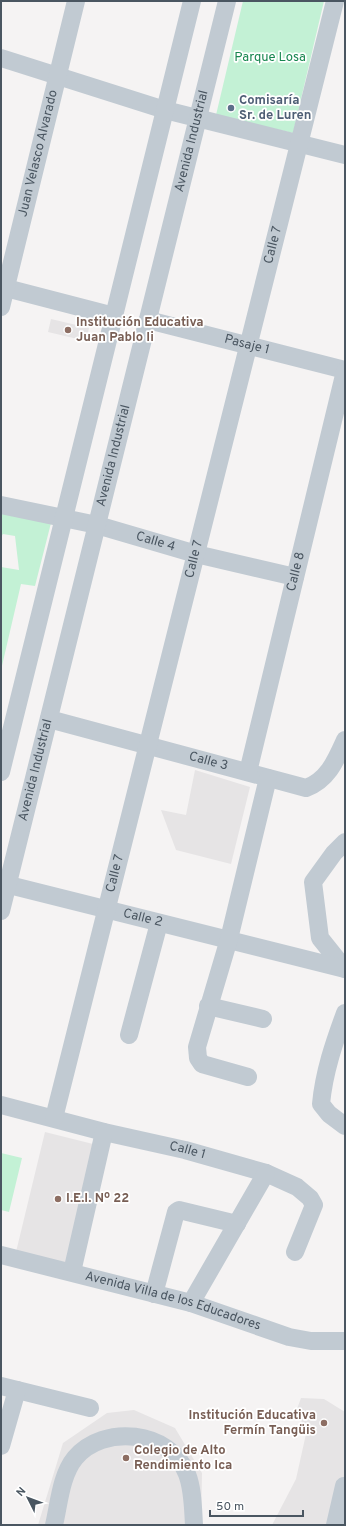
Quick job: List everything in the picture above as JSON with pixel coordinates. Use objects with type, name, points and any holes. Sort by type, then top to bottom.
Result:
[{"type":"street","name":"Juan Velasco Alvarado","points":[[1,307],[56,77],[76,1]]},
{"type":"street","points":[[1,772],[192,1]]},
{"type":"street","name":"Avenida Industrial","points":[[1,911],[4,884],[49,719],[227,1]]},
{"type":"street","name":"Calle 7","points":[[54,1118],[335,1]]},
{"type":"street","points":[[1,58],[56,77],[165,110],[198,117],[345,155]]},
{"type":"street","points":[[6,288],[114,316]]},
{"type":"street","name":"Pasaje 1","points":[[148,320],[345,370]]},
{"type":"street","name":"Calle 8","points":[[248,772],[345,370]]},
{"type":"street","name":"Calle 4","points":[[1,505],[97,525],[196,554],[295,577]]},
{"type":"street","name":"Calle 3","points":[[49,719],[306,788],[317,784],[334,763],[345,740]]},
{"type":"street","points":[[248,1077],[202,1064],[198,1058],[197,1047],[229,939],[268,778]]},
{"type":"street","points":[[345,842],[334,853],[313,882],[320,938],[345,969]]},
{"type":"street","name":"Calle 2","points":[[4,884],[345,969]]},
{"type":"street","points":[[129,1035],[159,923]]},
{"type":"street","points":[[208,1006],[263,1019]]},
{"type":"street","points":[[345,1013],[330,1054],[322,1087],[321,1104],[329,1114],[345,1126]]},
{"type":"street","name":"Calle 1","points":[[1,1105],[104,1132],[185,1150],[266,1173],[297,1187],[310,1198],[314,1205],[295,1252]]},
{"type":"street","points":[[72,1272],[104,1132]]},
{"type":"street","points":[[192,1303],[266,1173]]},
{"type":"street","points":[[154,1294],[176,1212],[178,1210],[237,1224]]},
{"type":"street","name":"Avenida Villa de los Educadores","points":[[1,1255],[192,1303],[289,1338],[311,1341],[345,1341]]},
{"type":"street","points":[[1,1446],[9,1388],[90,1408]]},
{"type":"street","points":[[54,1525],[67,1474],[74,1459],[88,1447],[105,1438],[123,1435],[142,1438],[163,1445],[177,1458],[187,1473],[194,1525]]},
{"type":"street","points":[[335,1525],[344,1486]]},
{"type":"shaded area","name":"Institución Educativa Juan Pablo Ii","points":[[51,319],[89,328],[86,341],[48,332]]},
{"type":"shaded area","points":[[195,770],[250,787],[231,864],[176,850],[161,810],[186,815]]},
{"type":"shaded area","name":"I.E.I. Nº 22","points":[[45,1132],[101,1146],[72,1265],[16,1252]]},
{"type":"shaded area","points":[[301,1398],[324,1399],[345,1412],[345,1525],[272,1525],[296,1479],[306,1434],[297,1409]]},
{"type":"shaded area","name":"Colegio de Alto Rendimiento Ica","points":[[134,1410],[175,1428],[202,1473],[201,1525],[38,1525],[63,1443],[107,1413]]},
{"type":"green space","name":"Parque Losa","points":[[243,1],[324,1],[293,133],[216,115]]},
{"type":"green space","points":[[1,513],[51,523],[35,586],[21,584],[1,670],[1,567],[19,570],[15,536],[3,534],[1,537]]},
{"type":"green space","points":[[1,1153],[22,1158],[9,1212],[1,1210]]},
{"type":"place","name":"Comisaría Sr. de Luren","points":[[231,108]]},
{"type":"place","name":"Institución Educativa Juan Pablo Ii","points":[[68,330]]},
{"type":"place","name":"I.E.I. Nº 22","points":[[58,1199]]},
{"type":"place","name":"Institución Educativa Fermín Tangüis","points":[[324,1423]]},
{"type":"place","name":"Colegio de Alto Rendimiento Ica","points":[[126,1458]]}]
